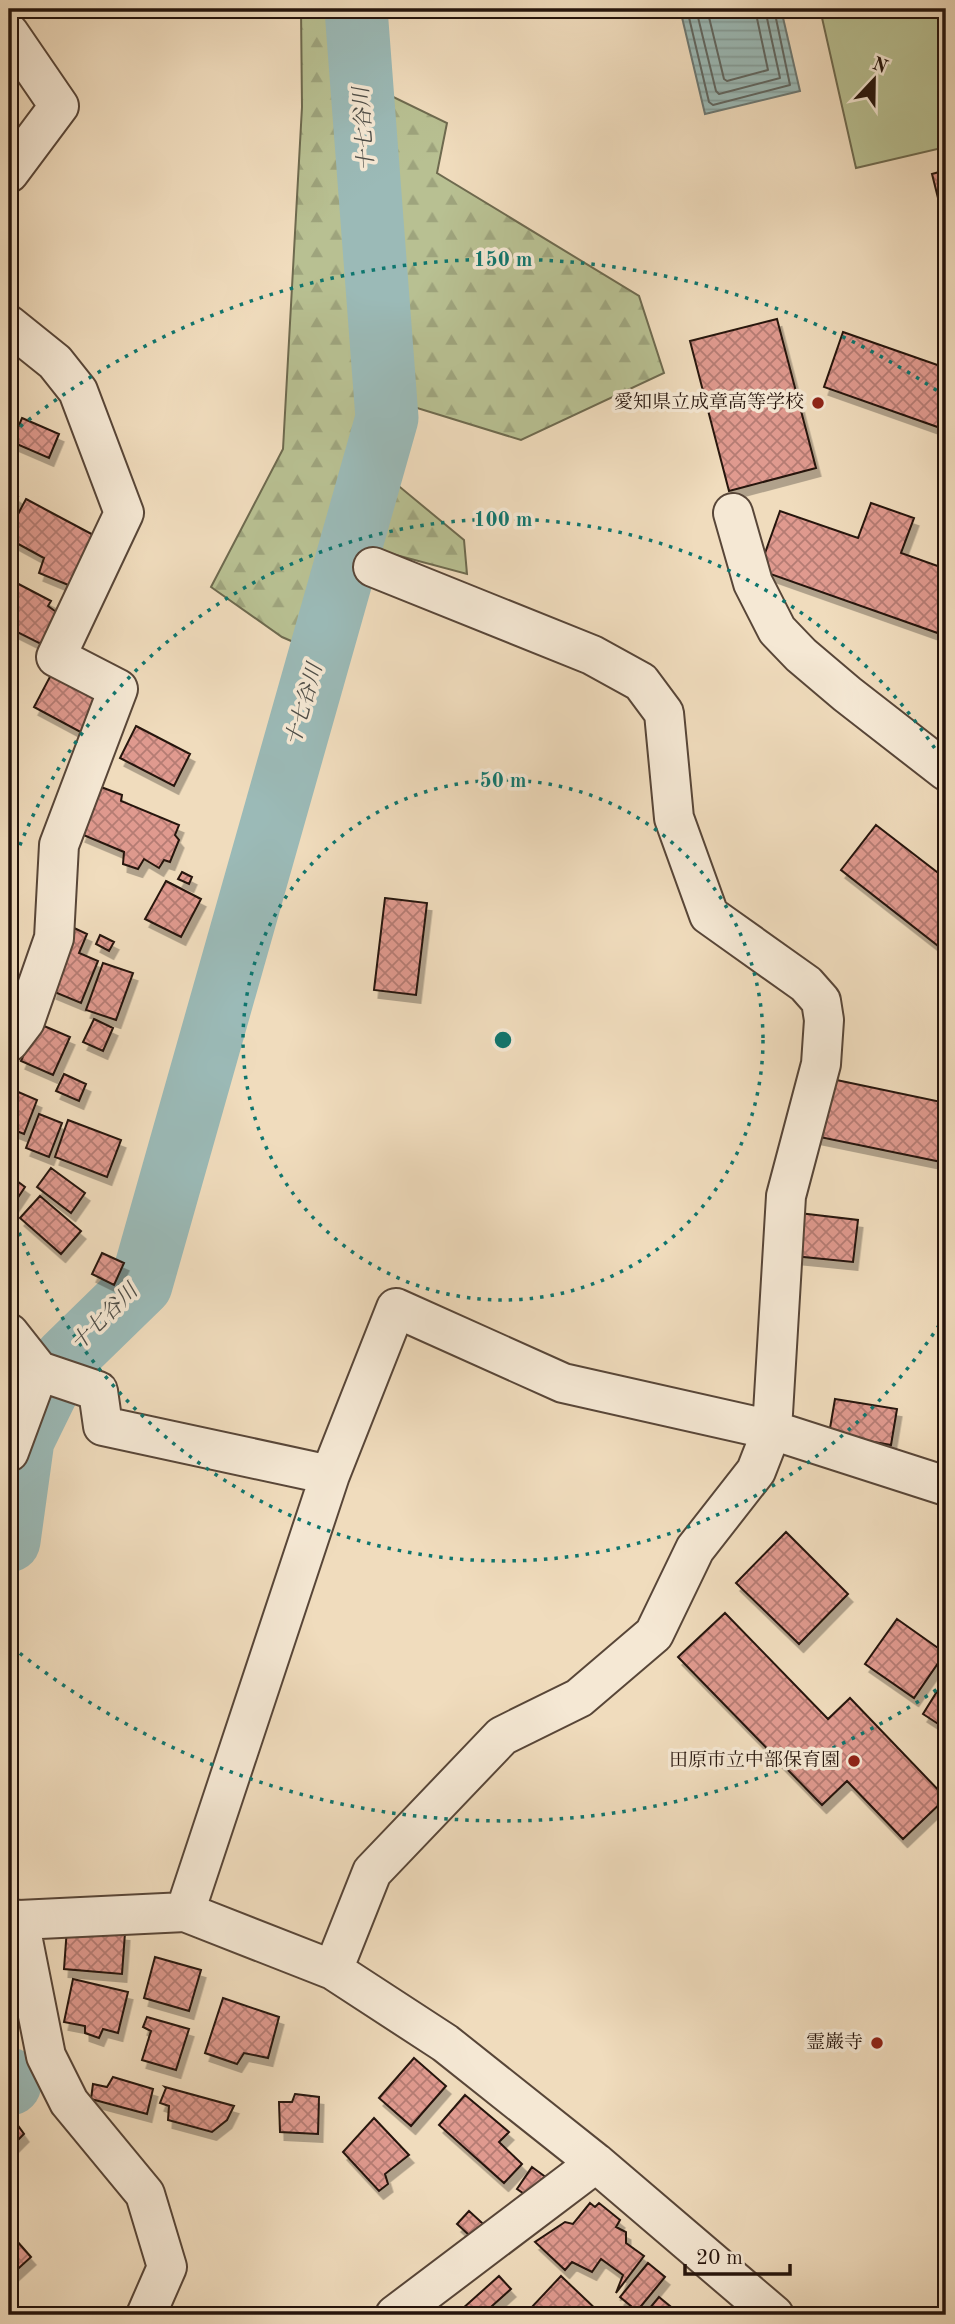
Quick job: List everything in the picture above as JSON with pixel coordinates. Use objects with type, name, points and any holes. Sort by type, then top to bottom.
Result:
[{"type":"street","points":[[9,33],[59,106],[9,173]]},
{"type":"street","points":[[9,326],[55,362],[78,391],[124,513],[56,657],[118,689],[59,845],[54,938],[25,1021],[9,1042]]},
{"type":"street","points":[[733,513],[752,583],[777,629],[801,655],[946,771]]},
{"type":"street","points":[[333,1970],[372,1872],[502,1736],[579,1698],[654,1634],[695,1549],[756,1471],[772,1430],[786,1196],[821,1064],[824,1020],[821,1001],[806,984],[709,915],[674,818],[664,713],[641,682],[592,656],[373,567]]},
{"type":"street","points":[[186,1912],[330,1475],[397,1308],[563,1383],[772,1430],[946,1486]]},
{"type":"street","points":[[9,1333],[39,1371],[98,1391],[103,1426],[330,1475]]},
{"type":"street","points":[[9,1452],[39,1371]]},
{"type":"street","points":[[146,2315],[167,2267],[145,2194],[69,2102],[46,2056],[14,1920],[186,1912],[333,1970],[445,2043],[596,2163],[774,2315]]},
{"type":"street","points":[[395,2315],[596,2163]]},
{"type":"green space","points":[[301,9],[340,9],[346,74],[447,123],[437,173],[639,296],[664,373],[521,440],[414,407],[395,483],[464,540],[467,574],[366,547],[330,658],[282,637],[211,587],[283,449],[302,107]]},
{"type":"green space","points":[[820,9],[946,9],[946,147],[856,168]]},
{"type":"water","points":[[680,9],[781,9],[800,91],[705,114]]},
{"type":"building","points":[[946,170],[946,230],[932,174]]},
{"type":"building","points":[[777,319],[816,468],[729,491],[690,341]]},
{"type":"building","points":[[843,332],[946,368],[946,430],[824,387]]},
{"type":"building","points":[[22,418],[59,434],[49,458],[12,442]]},
{"type":"building","points":[[9,490],[18,497],[9,510]]},
{"type":"building","points":[[26,499],[99,538],[73,587],[39,573],[44,558],[11,540],[9,531]]},
{"type":"building","points":[[871,503],[914,518],[901,553],[946,569],[946,636],[759,570],[780,511],[858,538]]},
{"type":"building","points":[[9,579],[51,601],[48,606],[63,617],[49,648],[9,628]]},
{"type":"building","points":[[53,671],[105,699],[86,735],[34,707]]},
{"type":"building","points":[[136,726],[190,754],[174,786],[120,758]]},
{"type":"building","points":[[101,787],[122,795],[121,801],[179,825],[175,835],[179,840],[170,862],[164,860],[159,868],[144,859],[138,869],[123,864],[124,852],[81,834]]},
{"type":"building","points":[[876,825],[946,879],[946,943],[942,949],[841,870]]},
{"type":"building","points":[[182,872],[192,877],[189,884],[178,879]]},
{"type":"building","points":[[166,881],[201,899],[181,937],[145,919]]},
{"type":"building","points":[[385,898],[427,903],[416,995],[374,990]]},
{"type":"building","points":[[74,928],[87,934],[79,953],[98,961],[81,1003],[52,991]]},
{"type":"building","points":[[100,935],[114,942],[109,951],[96,944]]},
{"type":"building","points":[[103,963],[133,973],[116,1020],[86,1010]]},
{"type":"building","points":[[94,1019],[113,1028],[103,1051],[83,1042]]},
{"type":"building","points":[[37,1023],[70,1037],[53,1075],[21,1061]]},
{"type":"building","points":[[64,1074],[86,1084],[79,1101],[56,1091]]},
{"type":"building","points":[[827,1078],[946,1103],[946,1163],[815,1136]]},
{"type":"building","points":[[9,1088],[37,1100],[24,1134],[9,1128]]},
{"type":"building","points":[[39,1114],[62,1123],[49,1157],[26,1148]]},
{"type":"building","points":[[68,1120],[121,1140],[107,1177],[55,1157]]},
{"type":"building","points":[[51,1168],[85,1193],[71,1213],[37,1187]]},
{"type":"building","points":[[9,1175],[25,1187],[9,1211]]},
{"type":"building","points":[[40,1196],[81,1231],[61,1254],[20,1218]]},
{"type":"building","points":[[799,1213],[858,1220],[853,1262],[794,1256]]},
{"type":"building","points":[[102,1253],[124,1263],[114,1285],[92,1274]]},
{"type":"building","points":[[835,1399],[897,1409],[891,1445],[829,1434]]},
{"type":"building","points":[[786,1532],[848,1594],[799,1644],[736,1583]]},
{"type":"building","points":[[725,1613],[828,1719],[850,1698],[946,1798],[903,1839],[847,1781],[822,1805],[678,1657]]},
{"type":"building","points":[[897,1619],[945,1653],[914,1698],[865,1664]]},
{"type":"building","points":[[946,1677],[946,1729],[923,1714]]},
{"type":"building","points":[[67,1928],[125,1933],[122,1974],[64,1969]]},
{"type":"building","points":[[155,1957],[201,1970],[189,2011],[144,1998]]},
{"type":"building","points":[[73,1979],[128,1992],[118,2033],[103,2029],[99,2038],[85,2033],[85,2026],[64,2022]]},
{"type":"building","points":[[223,1998],[279,2017],[268,2058],[244,2053],[237,2064],[205,2053]]},
{"type":"building","points":[[147,2017],[189,2029],[176,2070],[142,2060],[151,2031],[143,2027]]},
{"type":"building","points":[[414,2058],[446,2086],[411,2126],[379,2098]]},
{"type":"building","points":[[113,2077],[153,2089],[147,2114],[91,2099],[93,2084],[107,2087]]},
{"type":"building","points":[[165,2087],[234,2106],[227,2120],[212,2132],[168,2120],[169,2106],[160,2103]]},
{"type":"building","points":[[295,2094],[319,2097],[318,2134],[280,2132],[279,2102],[292,2102]]},
{"type":"building","points":[[465,2095],[509,2132],[499,2142],[522,2164],[504,2183],[439,2125]]},
{"type":"building","points":[[9,2113],[24,2134],[9,2149]]},
{"type":"building","points":[[374,2118],[409,2155],[385,2174],[388,2184],[379,2191],[343,2152]]},
{"type":"building","points":[[532,2167],[551,2181],[536,2202],[517,2189]]},
{"type":"building","points":[[590,2203],[595,2207],[599,2203],[620,2220],[616,2227],[626,2232],[626,2243],[644,2256],[616,2293],[623,2275],[601,2259],[592,2272],[572,2262],[565,2270],[535,2242],[565,2222],[573,2224]]},
{"type":"building","points":[[469,2211],[492,2232],[480,2245],[457,2224]]},
{"type":"building","points":[[9,2232],[31,2257],[9,2277]]},
{"type":"building","points":[[648,2263],[665,2277],[637,2311],[620,2297]]},
{"type":"building","points":[[499,2276],[511,2289],[482,2315],[468,2315],[462,2309]]},
{"type":"building","points":[[561,2276],[602,2315],[536,2315],[529,2310]]},
{"type":"building","points":[[659,2297],[681,2315],[644,2315]]},
{"type":"waterway","name":"十七谷川","points":[[65,1359],[141,1285],[387,418],[356,9]]},
{"type":"waterway","name":"十七谷川","points":[[9,1541],[23,1440],[48,1389]]},
{"type":"waterway","name":"十七谷川","points":[[9,2079],[10,2084]]},
{"type":"place","name":"愛知県立成章高等学校","points":[[818,403]]},
{"type":"place","name":"田原市立中部保育園","points":[[854,1761]]},
{"type":"place","name":"霊巌寺","points":[[877,2043]]}]
